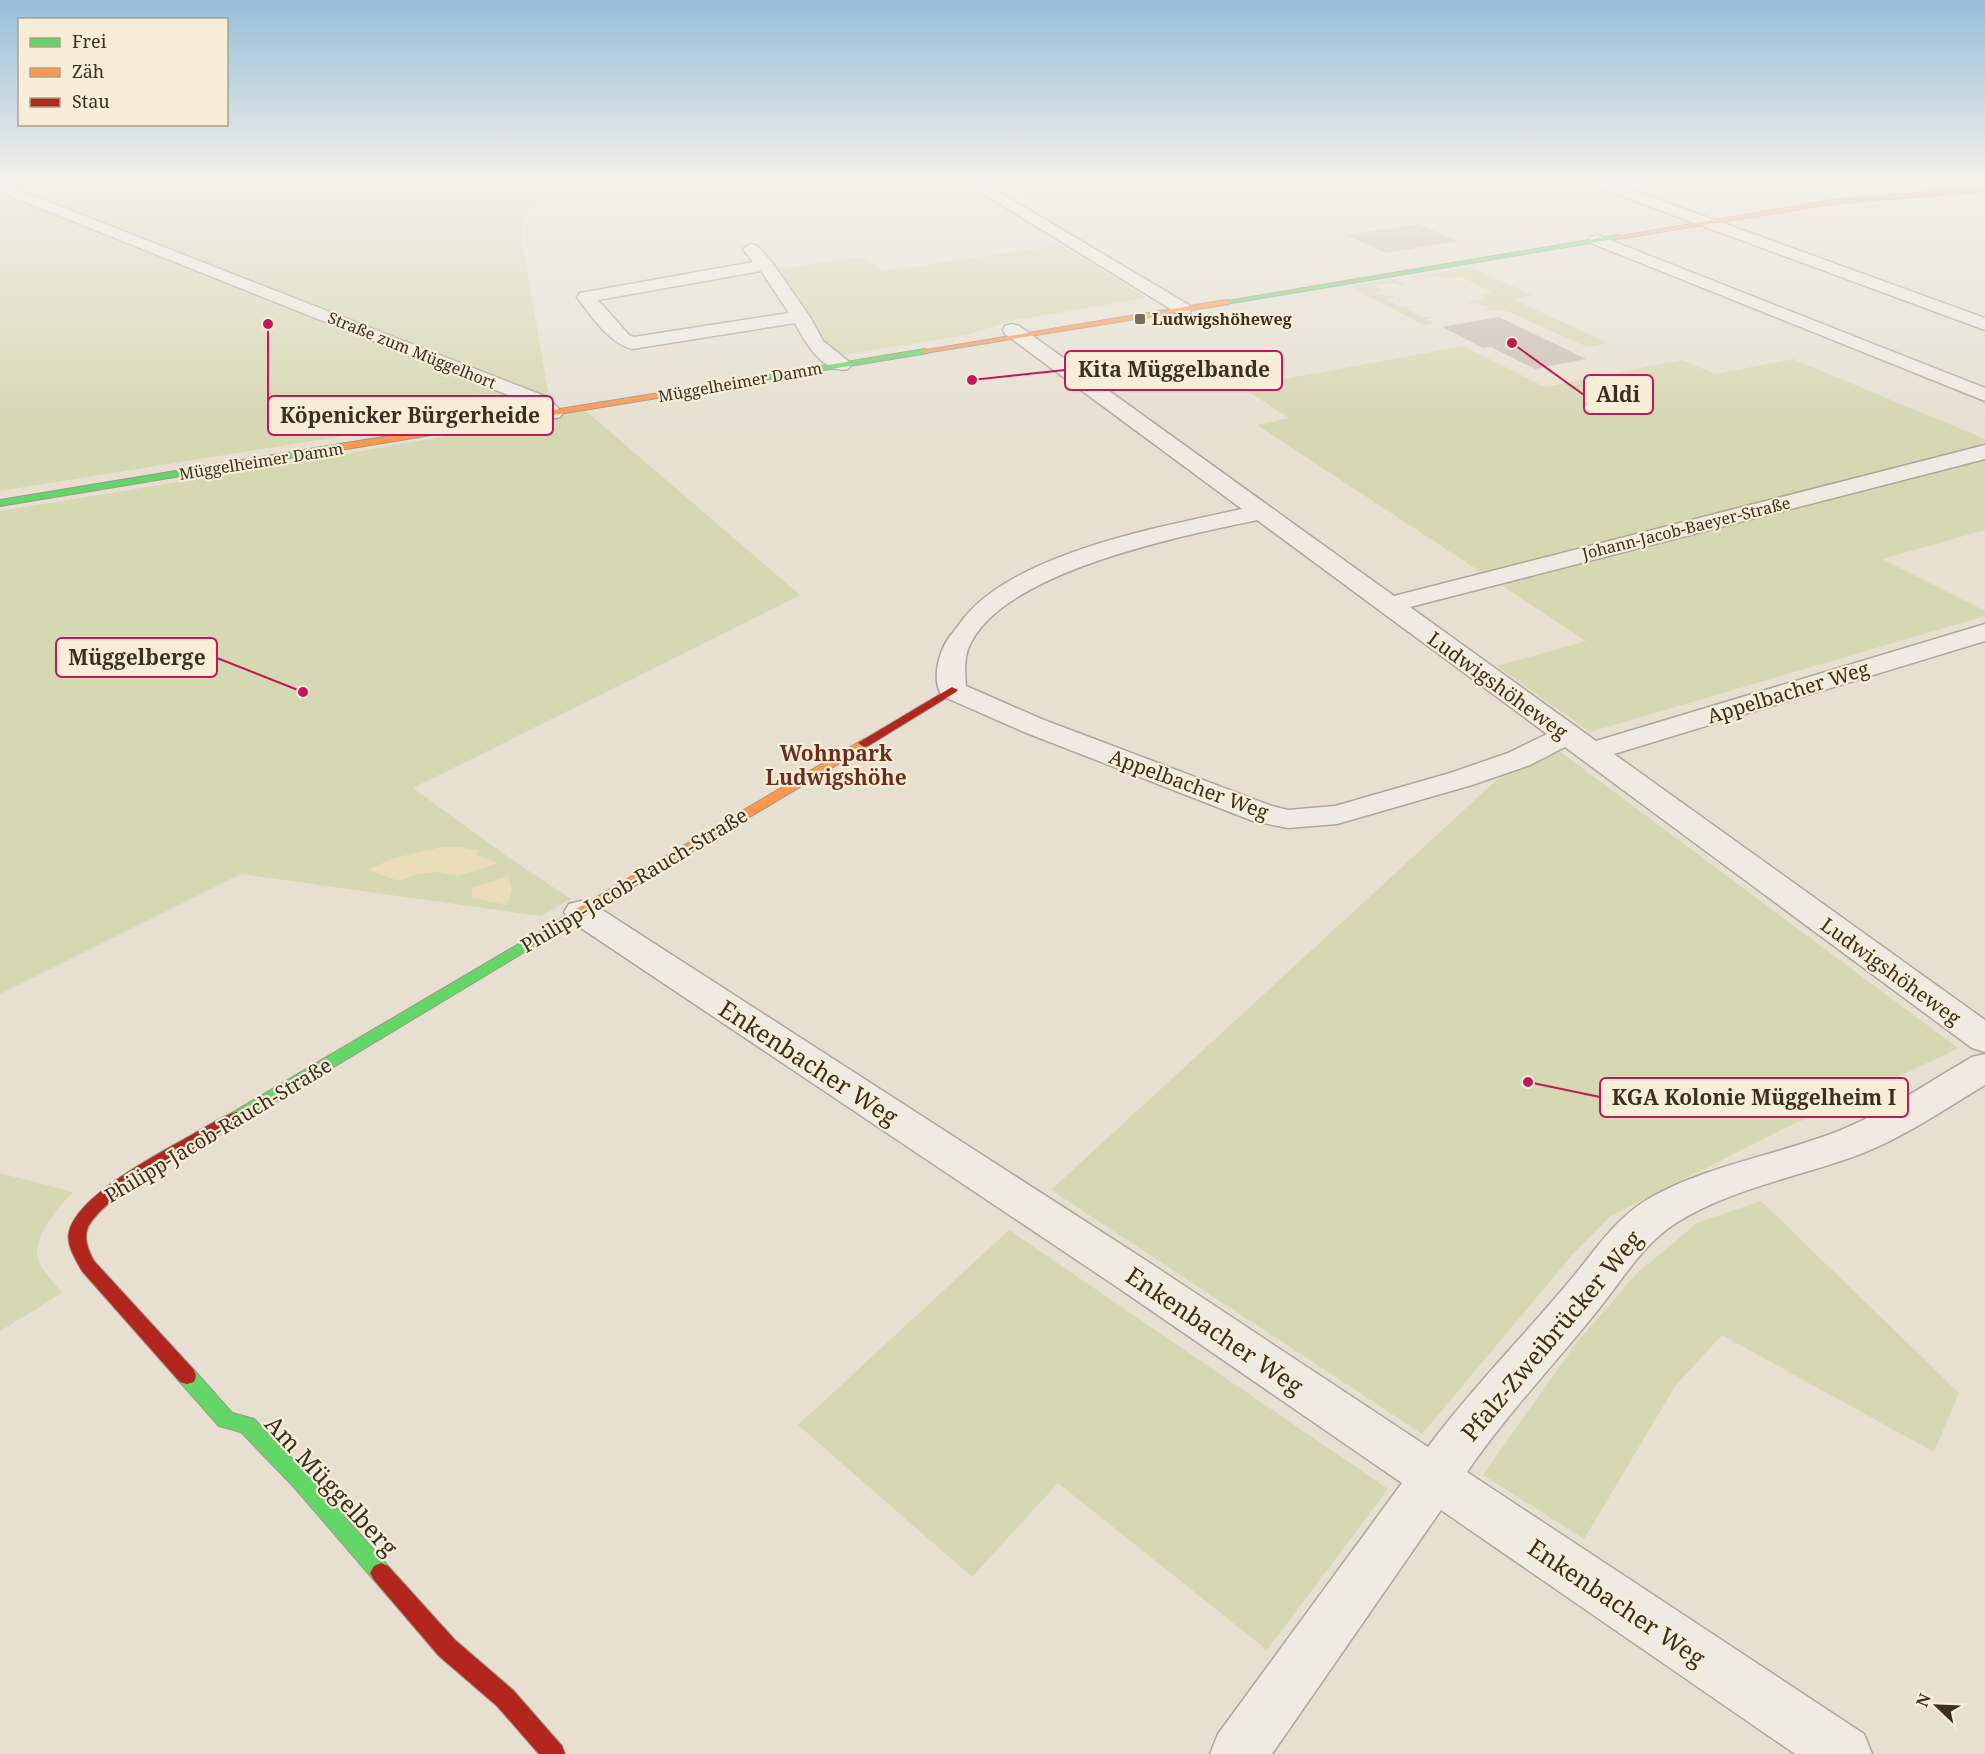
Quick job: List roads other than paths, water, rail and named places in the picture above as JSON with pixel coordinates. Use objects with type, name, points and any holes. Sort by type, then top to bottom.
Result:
[{"type":"main road","name":"Müggelheimer Damm","points":[[0,503],[965,344],[1178,305],[1268,294],[1458,263]]},
{"type":"main road","name":"Philipp-Jacob-Rauch-Straße","points":[[84,1218],[97,1203],[118,1188],[952,690]]},
{"type":"main road","name":"Am Müggelberg","points":[[84,1218],[76,1240],[79,1252],[88,1266],[226,1420],[247,1425],[301,1481],[447,1647],[506,1698],[554,1754]]},
{"type":"street","name":"Straße zum Müggelhort","points":[[191,263],[540,401],[553,413]]},
{"type":"street","points":[[1107,263],[1178,305]]},
{"type":"street","points":[[1655,263],[1985,394]]},
{"type":"street","points":[[1816,263],[1985,324]]},
{"type":"street","points":[[765,265],[586,297],[622,339],[632,342],[801,318]]},
{"type":"street","name":"Müggelheimer Damm","points":[[765,265],[801,318],[815,344],[841,364]]},
{"type":"street","name":"Ludwigshöheweg","points":[[1016,333],[1985,1039]]},
{"type":"street","name":"Johann-Jacob-Baeyer-Straße","points":[[1388,605],[1985,452]]},
{"type":"street","points":[[952,690],[952,664],[956,646],[974,623],[1008,594],[1089,554],[1120,544],[1260,512]]},
{"type":"street","name":"Appelbacher Weg","points":[[952,690],[1090,748],[1126,759],[1264,813],[1288,819],[1336,815],[1520,759],[1554,741],[1580,744],[1985,632]]},
{"type":"street","name":"Enkenbacher Weg","points":[[581,912],[1143,1281],[1844,1754]]},
{"type":"street","name":"Pfalz-Zweibrücker Weg","points":[[1238,1754],[1475,1420],[1583,1297],[1630,1236],[1661,1212],[1691,1196],[1745,1175],[1848,1143],[1897,1120],[1985,1067]]},
{"type":"place","name":"Ludwigshöheweg","points":[[1140,319]]},
{"type":"place","name":"Köpenicker Bürgerheide","points":[[268,324]]},
{"type":"place","name":"Aldi","points":[[1512,343]]},
{"type":"place","name":"Kita Müggelbande","points":[[972,380]]},
{"type":"place","name":"Müggelberge","points":[[303,692]]},
{"type":"place","name":"KGA Kolonie Müggelheim I","points":[[1528,1082]]},
{"type":"district","name":"Wohnpark Ludwigshöhe","points":[[836,765]]}]
